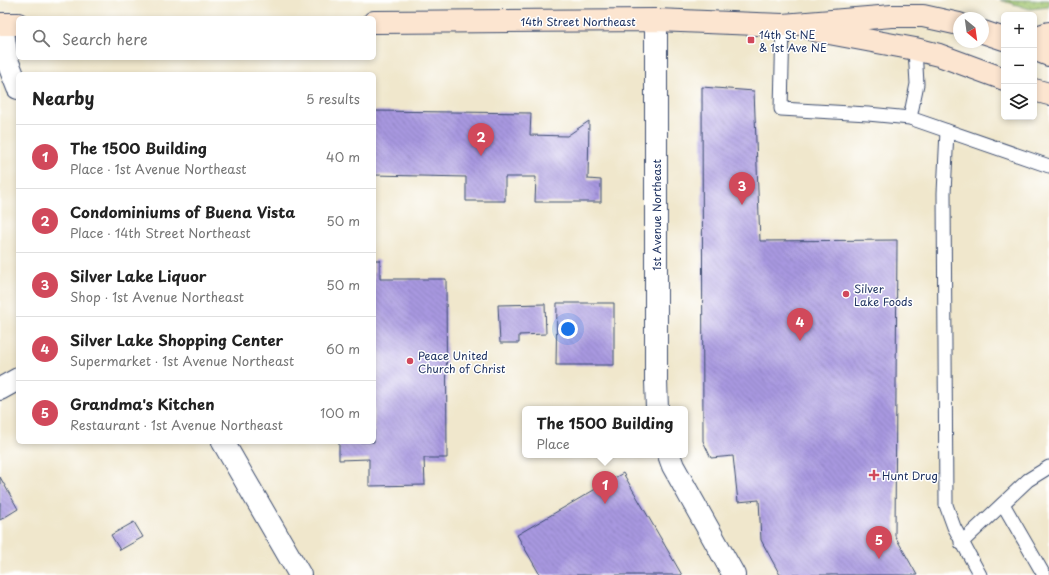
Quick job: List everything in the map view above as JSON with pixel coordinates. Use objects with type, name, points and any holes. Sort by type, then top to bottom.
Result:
[{"type":"main road","name":"14th Street Northeast","points":[[376,22],[656,20],[783,24],[892,16],[923,16],[953,23]]},
{"type":"main road","name":"14th Street Northeast","points":[[783,24],[915,49],[939,55],[1001,78]]},
{"type":"main road","points":[[1037,37],[1049,33]]},
{"type":"main road","points":[[989,34],[1001,38]]},
{"type":"main road","points":[[1037,50],[1049,55]]},
{"type":"main road","points":[[1037,91],[1049,94]]},
{"type":"street","name":"1st Avenue Northeast","points":[[656,20],[657,406]]},
{"type":"street","points":[[7,24],[7,60],[16,83]]},
{"type":"street","points":[[0,389],[16,380]]},
{"type":"street","points":[[224,444],[300,575]]},
{"type":"street","points":[[670,458],[672,466],[734,575]]},
{"type":"lane","points":[[783,24],[781,109],[910,118],[1049,166]]},
{"type":"lane","points":[[910,118],[916,84],[915,49]]},
{"type":"lane","points":[[947,131],[944,193],[946,505],[962,543],[980,575]]},
{"type":"lane","points":[[962,543],[1028,480],[1049,468]]},
{"type":"lane","points":[[1003,504],[1044,575]]},
{"type":"green space","points":[[1000,0],[1049,0],[1049,7],[1030,9]]},
{"type":"building","points":[[702,87],[754,91],[760,241],[897,240],[895,536],[917,575],[780,575],[761,540],[759,500],[738,502],[733,456],[711,458],[703,441]]},
{"type":"building","points":[[376,111],[531,113],[530,135],[567,136],[589,121],[588,179],[601,180],[601,202],[535,202],[536,177],[505,177],[505,201],[466,201],[466,177],[376,175]]},
{"type":"building","name":"Peace United Church of Christ","points":[[376,260],[380,260],[380,279],[446,279],[447,458],[424,458],[425,485],[369,486],[369,459],[339,460],[339,444],[376,444]]},
{"type":"building","points":[[557,303],[614,303],[614,365],[556,365]]},
{"type":"building","points":[[545,304],[546,334],[519,335],[519,343],[500,343],[498,305]]},
{"type":"building","points":[[623,473],[682,575],[540,575],[517,535]]},
{"type":"building","points":[[0,477],[18,509],[0,520]]},
{"type":"building","points":[[134,522],[143,537],[120,550],[111,535]]},
{"type":"place","name":"14th St NE & 1st Ave NE","points":[[751,40]]},
{"type":"place","name":"Condominiums of Buena Vista","points":[[481,156]]},
{"type":"place","name":"Silver Lake Liquor","points":[[742,205]]},
{"type":"place","name":"Silver Lake Foods","points":[[846,294]]},
{"type":"place","name":"Silver Lake Shopping Center","points":[[800,341]]},
{"type":"place","name":"Peace United Church of Christ","points":[[410,361]]},
{"type":"place","name":"Hunt Drug","points":[[874,475]]},
{"type":"place","name":"The 1500 Building","points":[[605,504]]},
{"type":"place","name":"Grandma's Kitchen","points":[[879,559]]}]
